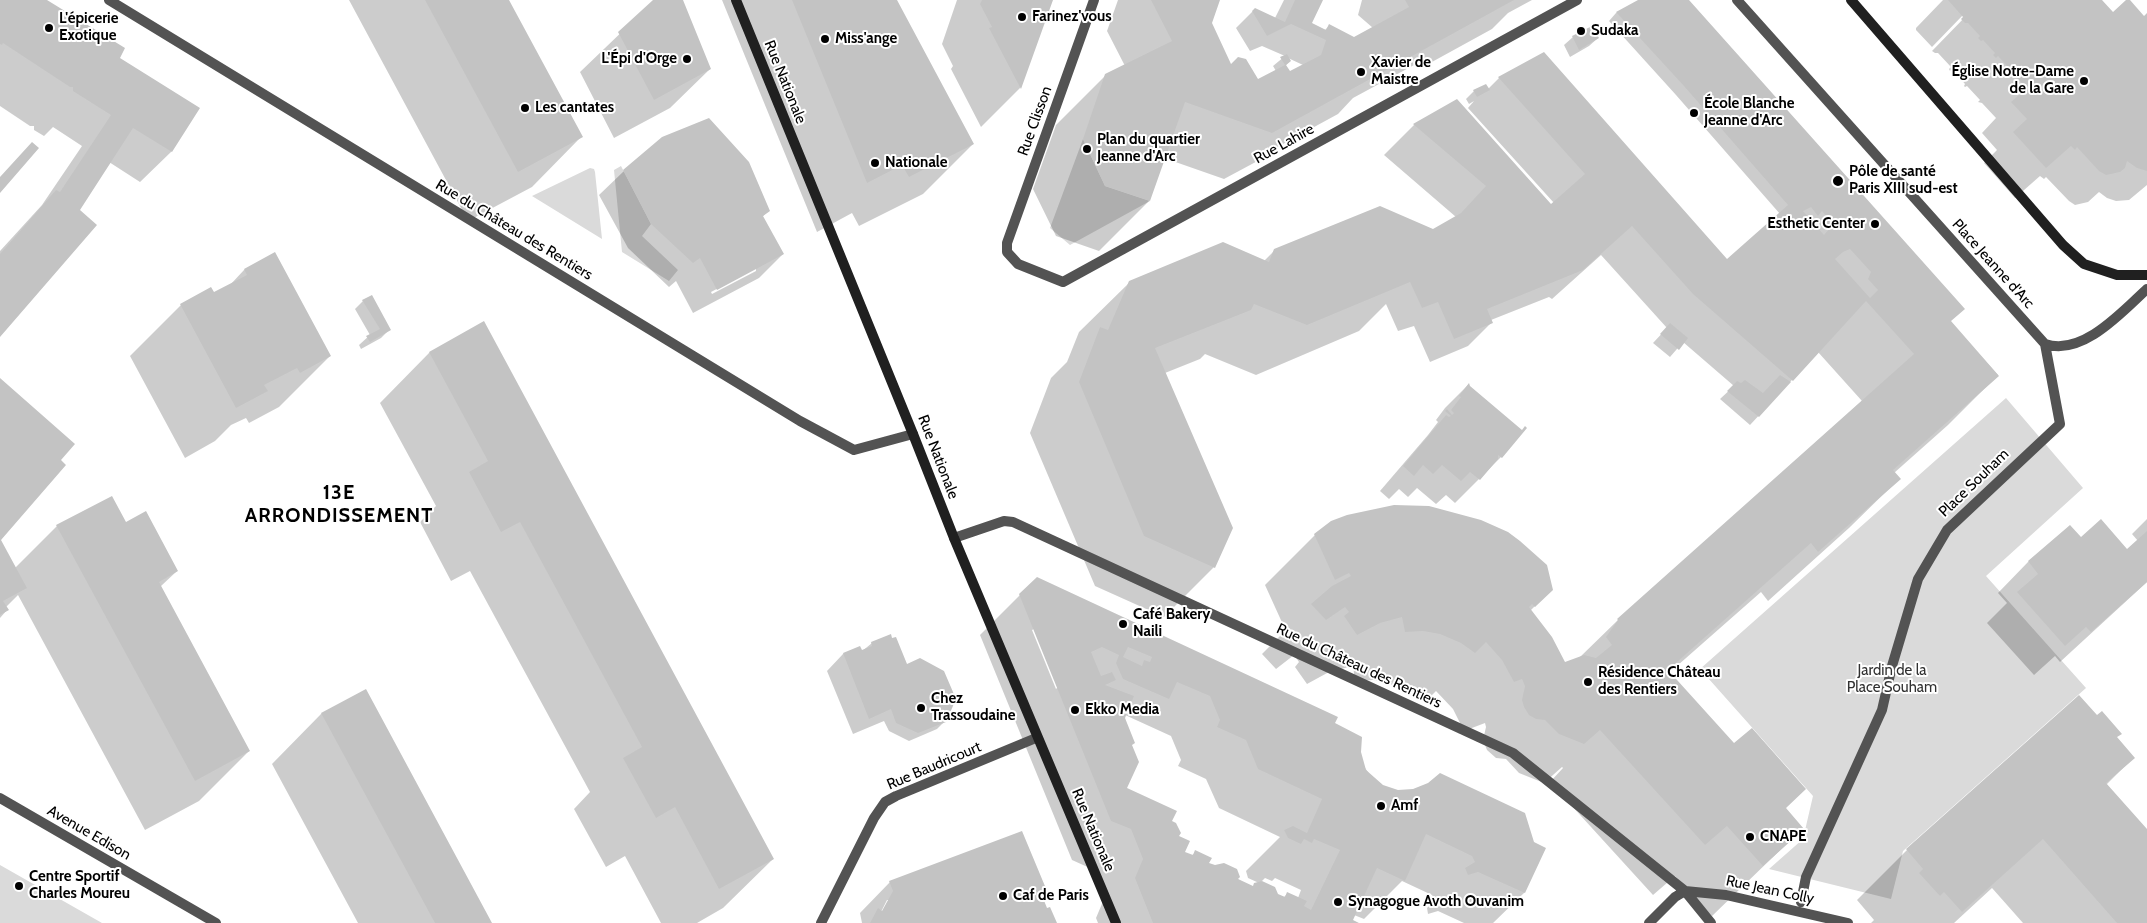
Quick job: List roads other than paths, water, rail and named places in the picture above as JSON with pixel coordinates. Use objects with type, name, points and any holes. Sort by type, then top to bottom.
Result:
[{"type":"street","name":"Rue du Château des Rentiers","points":[[109,0],[800,421],[854,450],[913,434]]},
{"type":"street","name":"Rue Nationale","points":[[736,0],[1036,738],[1116,923]]},
{"type":"street","name":"Rue Clisson","points":[[1007,252],[1007,243],[1094,0]]},
{"type":"street","name":"Rue Lahire","points":[[1007,252],[1018,264],[1063,282],[1577,0]]},
{"type":"street","name":"Place Jeanne d'Arc","points":[[1737,0],[2045,344]]},
{"type":"street","points":[[1850,0],[2063,246],[2084,264],[2117,275],[2147,276]]},
{"type":"street","points":[[2045,344],[2057,348],[2070,346],[2102,330],[2147,289]]},
{"type":"street","name":"Place Souham","points":[[1801,902],[1806,877],[1882,710],[1892,666],[1918,579],[1947,530],[2060,424],[2045,344]]},
{"type":"street","name":"Rue du Château des Rentiers","points":[[954,538],[1004,521],[1013,522],[1513,753],[1685,891],[1711,923]]},
{"type":"street","name":"Rue Baudricourt","points":[[821,923],[874,818],[885,802],[1036,738]]},
{"type":"street","name":"Avenue Edison","points":[[0,798],[216,923]]},
{"type":"street","points":[[1649,923],[1675,897],[1685,891]]},
{"type":"street","name":"Rue Jean Colly","points":[[1685,891],[1726,894],[1848,923]]},
{"type":"place","name":"Farinez'vous","points":[[1022,17]]},
{"type":"place","name":"L'épicerie Exotique","points":[[49,28]]},
{"type":"place","name":"Sudaka","points":[[1581,31]]},
{"type":"place","name":"Miss'ange","points":[[825,39]]},
{"type":"place","name":"L'Épi d'Orge","points":[[687,59]]},
{"type":"place","name":"Xavier de Maistre","points":[[1361,72]]},
{"type":"place","name":"Église Notre-Dame de la Gare","points":[[2084,81]]},
{"type":"place","name":"Les cantates","points":[[525,108]]},
{"type":"place","name":"École Blanche Jeanne d'Arc","points":[[1694,113]]},
{"type":"place","name":"Plan du quartier Jeanne d'Arc","points":[[1087,149]]},
{"type":"place","name":"Nationale","points":[[875,163]]},
{"type":"place","name":"Pôle de santé Paris XIII sud-est","points":[[1838,181]]},
{"type":"place","name":"Esthetic Center","points":[[1875,224]]},
{"type":"place","name":"Café Bakery Naili","points":[[1123,624]]},
{"type":"place","name":"Résidence Château des Rentiers","points":[[1588,682]]},
{"type":"place","name":"Chez Trassoudaine","points":[[921,708]]},
{"type":"place","name":"Ekko Media","points":[[1075,710]]},
{"type":"place","name":"Amf","points":[[1381,806]]},
{"type":"place","name":"CNAPE","points":[[1750,837]]},
{"type":"place","name":"Centre Sportif Charles Moureu","points":[[19,886]]},
{"type":"place","name":"Caf de Paris","points":[[1003,896]]},
{"type":"place","name":"Synagogue Avoth Ouvanim","points":[[1338,902]]},
{"type":"district","name":"13E ARRONDISSEMENT","points":[[339,504]]},
{"type":"park label","name":"Jardin de la Place Souham","points":[[1892,680]]}]
